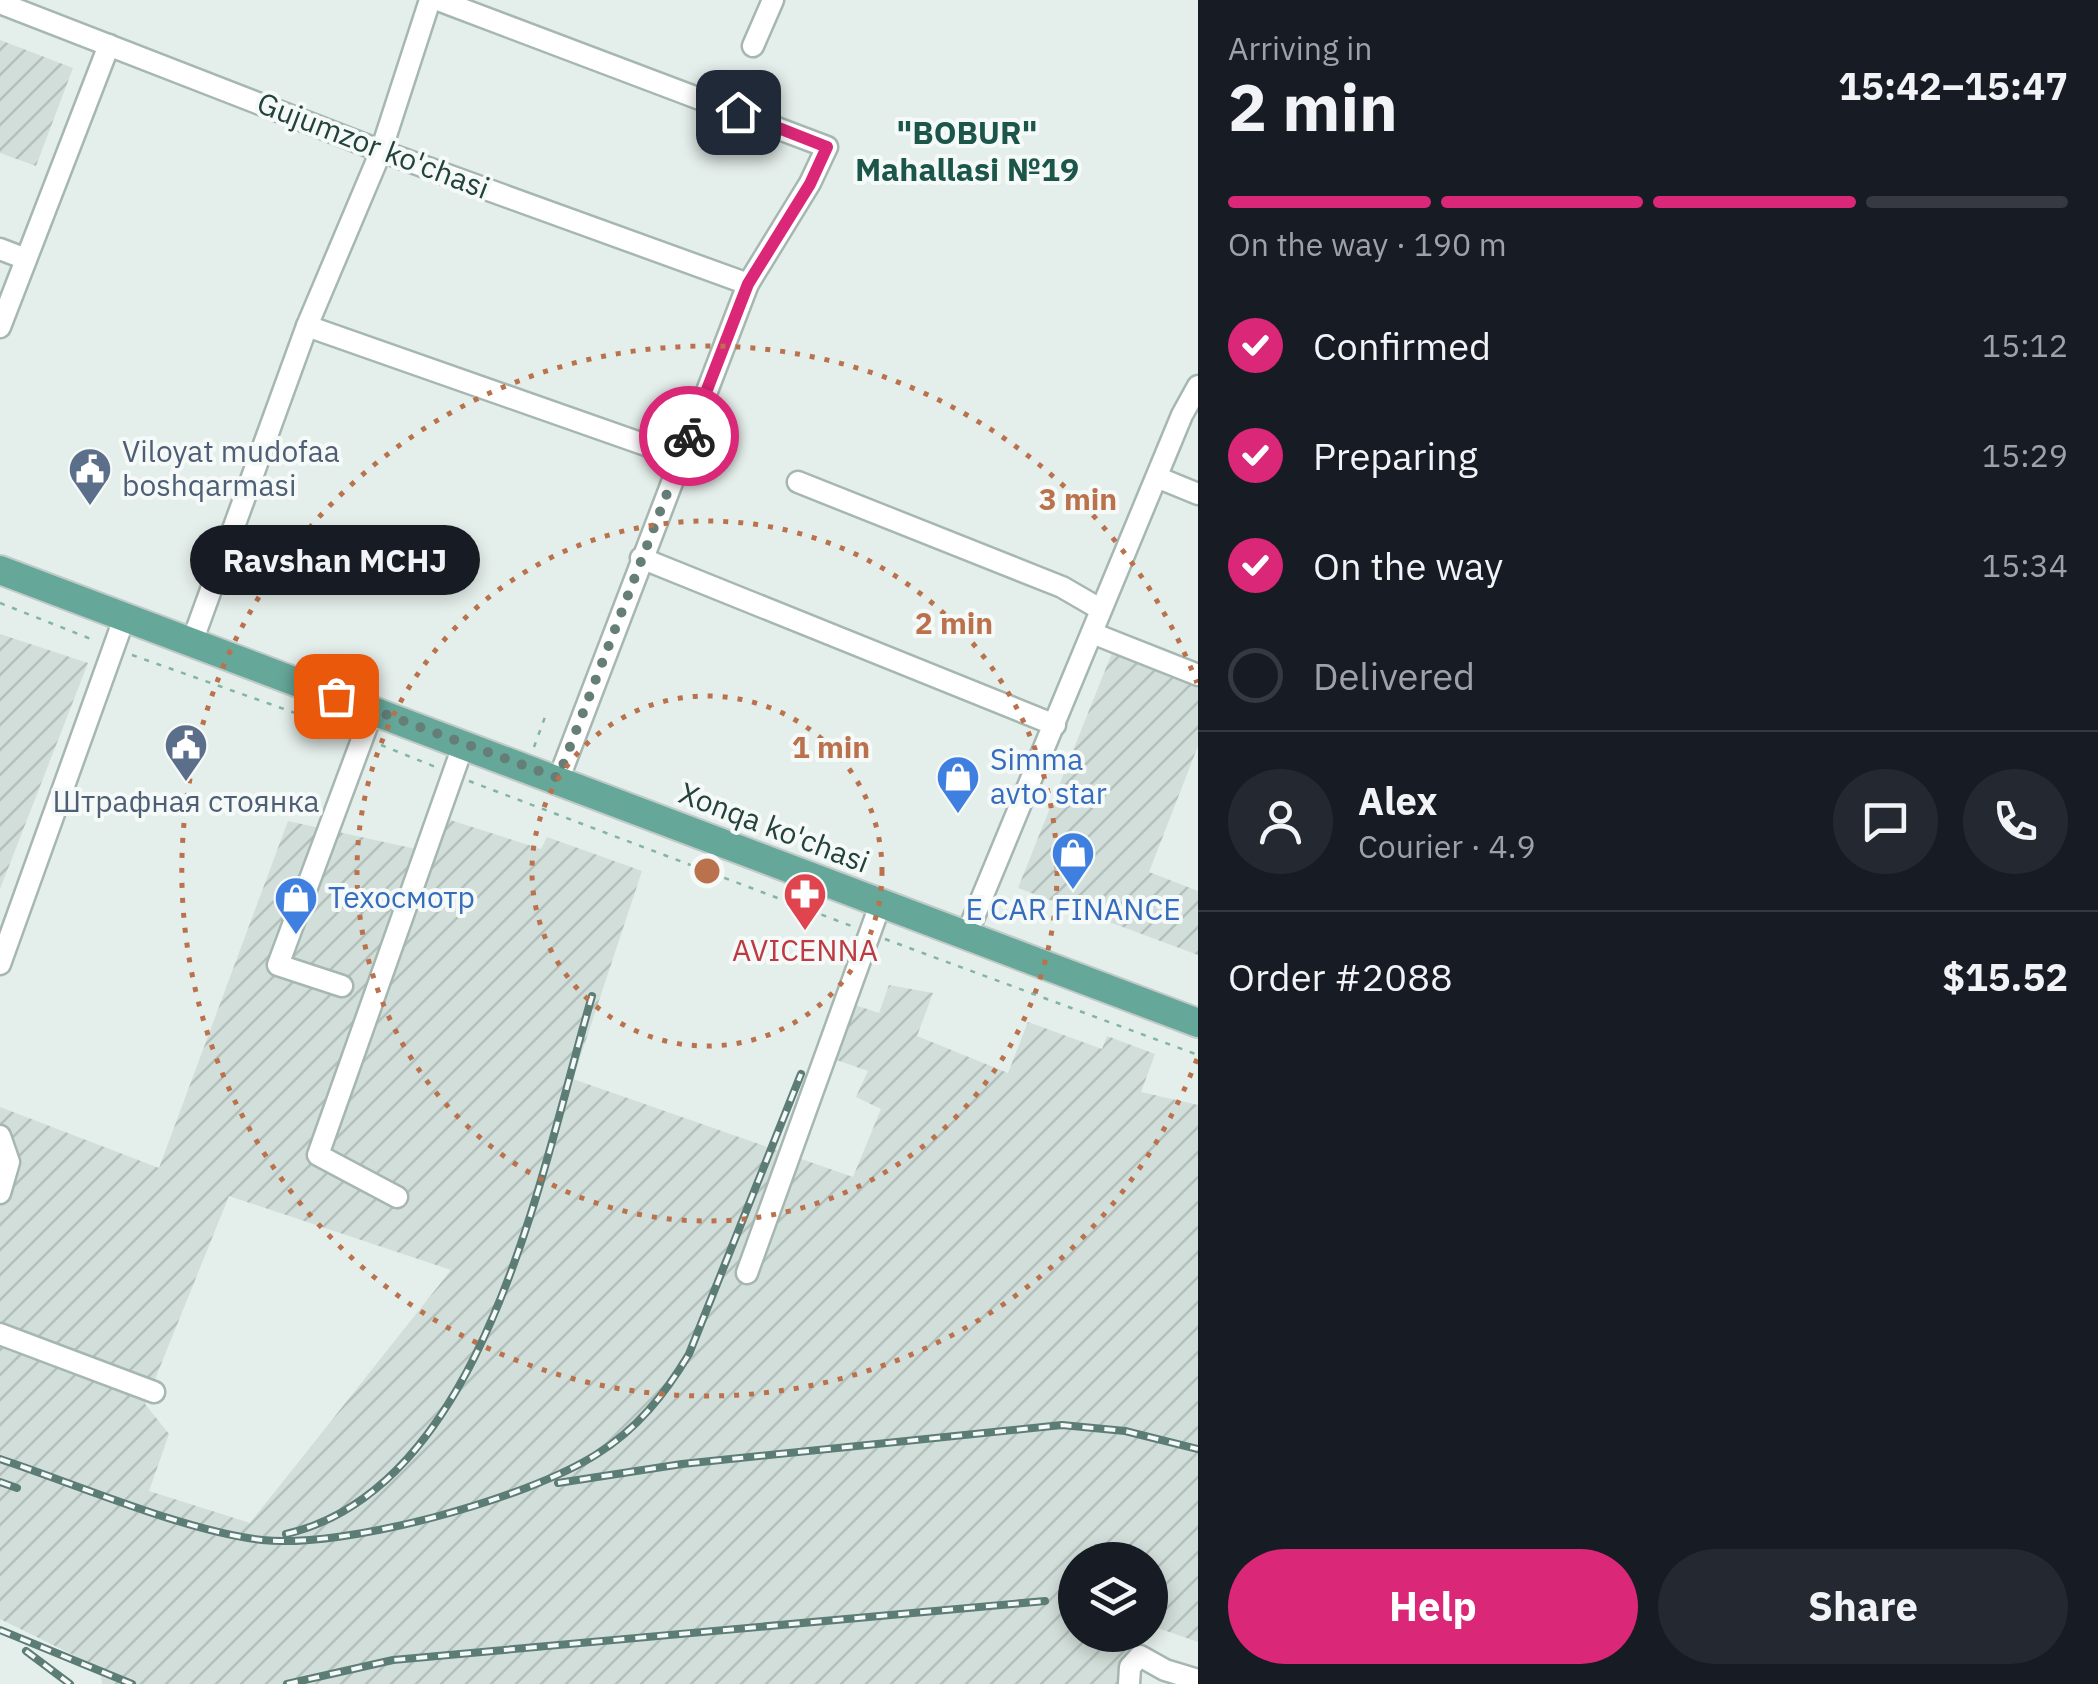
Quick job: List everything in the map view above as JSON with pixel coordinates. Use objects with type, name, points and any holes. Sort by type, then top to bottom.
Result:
[{"type":"main road","name":"Xonqa ko'chasi","points":[[0,570],[1198,1023]]},
{"type":"street","points":[[192,642],[307,326],[381,151],[430,0]]},
{"type":"street","points":[[438,0],[827,147],[810,184],[748,284],[558,778]]},
{"type":"street","points":[[753,46],[773,0]]},
{"type":"street","name":"Gujumzor ko'chasi","points":[[0,2],[381,151],[748,284]]},
{"type":"street","points":[[0,327],[109,45]]},
{"type":"street","points":[[0,249],[26,259]]},
{"type":"street","points":[[307,326],[680,458]]},
{"type":"street","points":[[966,936],[1100,609],[1198,386]]},
{"type":"street","points":[[1159,478],[1198,494]]},
{"type":"street","points":[[798,482],[1062,587],[1100,609]]},
{"type":"street","points":[[640,558],[1055,724]]},
{"type":"street","points":[[0,964],[125,616]]},
{"type":"street","points":[[1092,633],[1198,675]]},
{"type":"street","points":[[342,986],[278,964],[373,710]]},
{"type":"street","points":[[397,1197],[318,1155],[464,743]]},
{"type":"street","points":[[747,1273],[880,904]]},
{"type":"street","points":[[0,1136],[9,1162],[0,1194]]},
{"type":"street","points":[[0,1334],[154,1392]]},
{"type":"street","points":[[1129,1684],[1130,1667],[1140,1656],[1165,1670],[1198,1680]]},
{"type":"path","points":[[0,603],[1198,1055]]},
{"type":"shaded area","points":[[0,40],[73,68],[36,166],[0,153]]},
{"type":"shaded area","points":[[0,634],[88,663],[0,889]]},
{"type":"shaded area","points":[[1114,648],[1198,681],[1198,746],[1149,872],[1198,891],[1198,955],[1018,888]]},
{"type":"shaded area","points":[[428,813],[541,849],[547,837],[642,871],[573,1079],[853,1177],[881,1109],[856,1097],[868,1071],[828,1057],[849,1003],[879,1013],[889,985],[933,993],[917,1036],[1008,1073],[1028,1022],[1102,1049],[1107,1036],[1155,1054],[1141,1092],[1198,1105],[1198,1642],[1168,1632],[1168,1542],[1058,1542],[1058,1652],[1138,1652],[1138,1684],[102,1684],[100,1668],[0,1619],[0,1107],[159,1168],[288,821],[416,849]],"holes":[[[229,1196],[451,1270],[250,1523],[149,1491],[169,1434],[145,1404]]]},
{"type":"railway","points":[[286,1534],[355,1504],[412,1454],[458,1388],[496,1311],[526,1228],[592,996]]},
{"type":"railway","points":[[0,1459],[199,1527],[262,1540],[297,1541],[386,1529],[434,1517],[527,1488],[566,1471],[597,1454],[637,1422],[660,1397],[689,1354],[801,1074]]},
{"type":"railway","points":[[558,1483],[682,1464],[1062,1425],[1125,1431],[1198,1449]]},
{"type":"railway","points":[[0,1482],[17,1488]]},
{"type":"railway","points":[[287,1684],[393,1660],[1045,1601]]},
{"type":"railway","points":[[0,1630],[132,1684]]},
{"type":"railway","points":[[26,1651],[70,1684]]},
{"type":"way so far","points":[[336,696],[558,778],[689,436]]},
{"type":"place","name":"Viloyat mudofaa boshqarmasi","points":[[90,507]]},
{"type":"place","name":"Ravshan MCHJ","points":[[336,696]]},
{"type":"place","name":"Штрафная стоянка","points":[[186,783]]},
{"type":"place","name":"Simma avto star","points":[[958,815]]},
{"type":"place","name":"E CAR FINANCE","points":[[1073,891]]},
{"type":"place","name":"AVICENNA","points":[[805,932]]},
{"type":"place","name":"Техосмотр","points":[[296,936]]},
{"type":"district","name":"\"BOBUR\" Mahallasi №19","points":[[967,152]]},
{"type":"route","points":[[689,436],[748,284],[810,184],[827,147],[738,112]]}]
